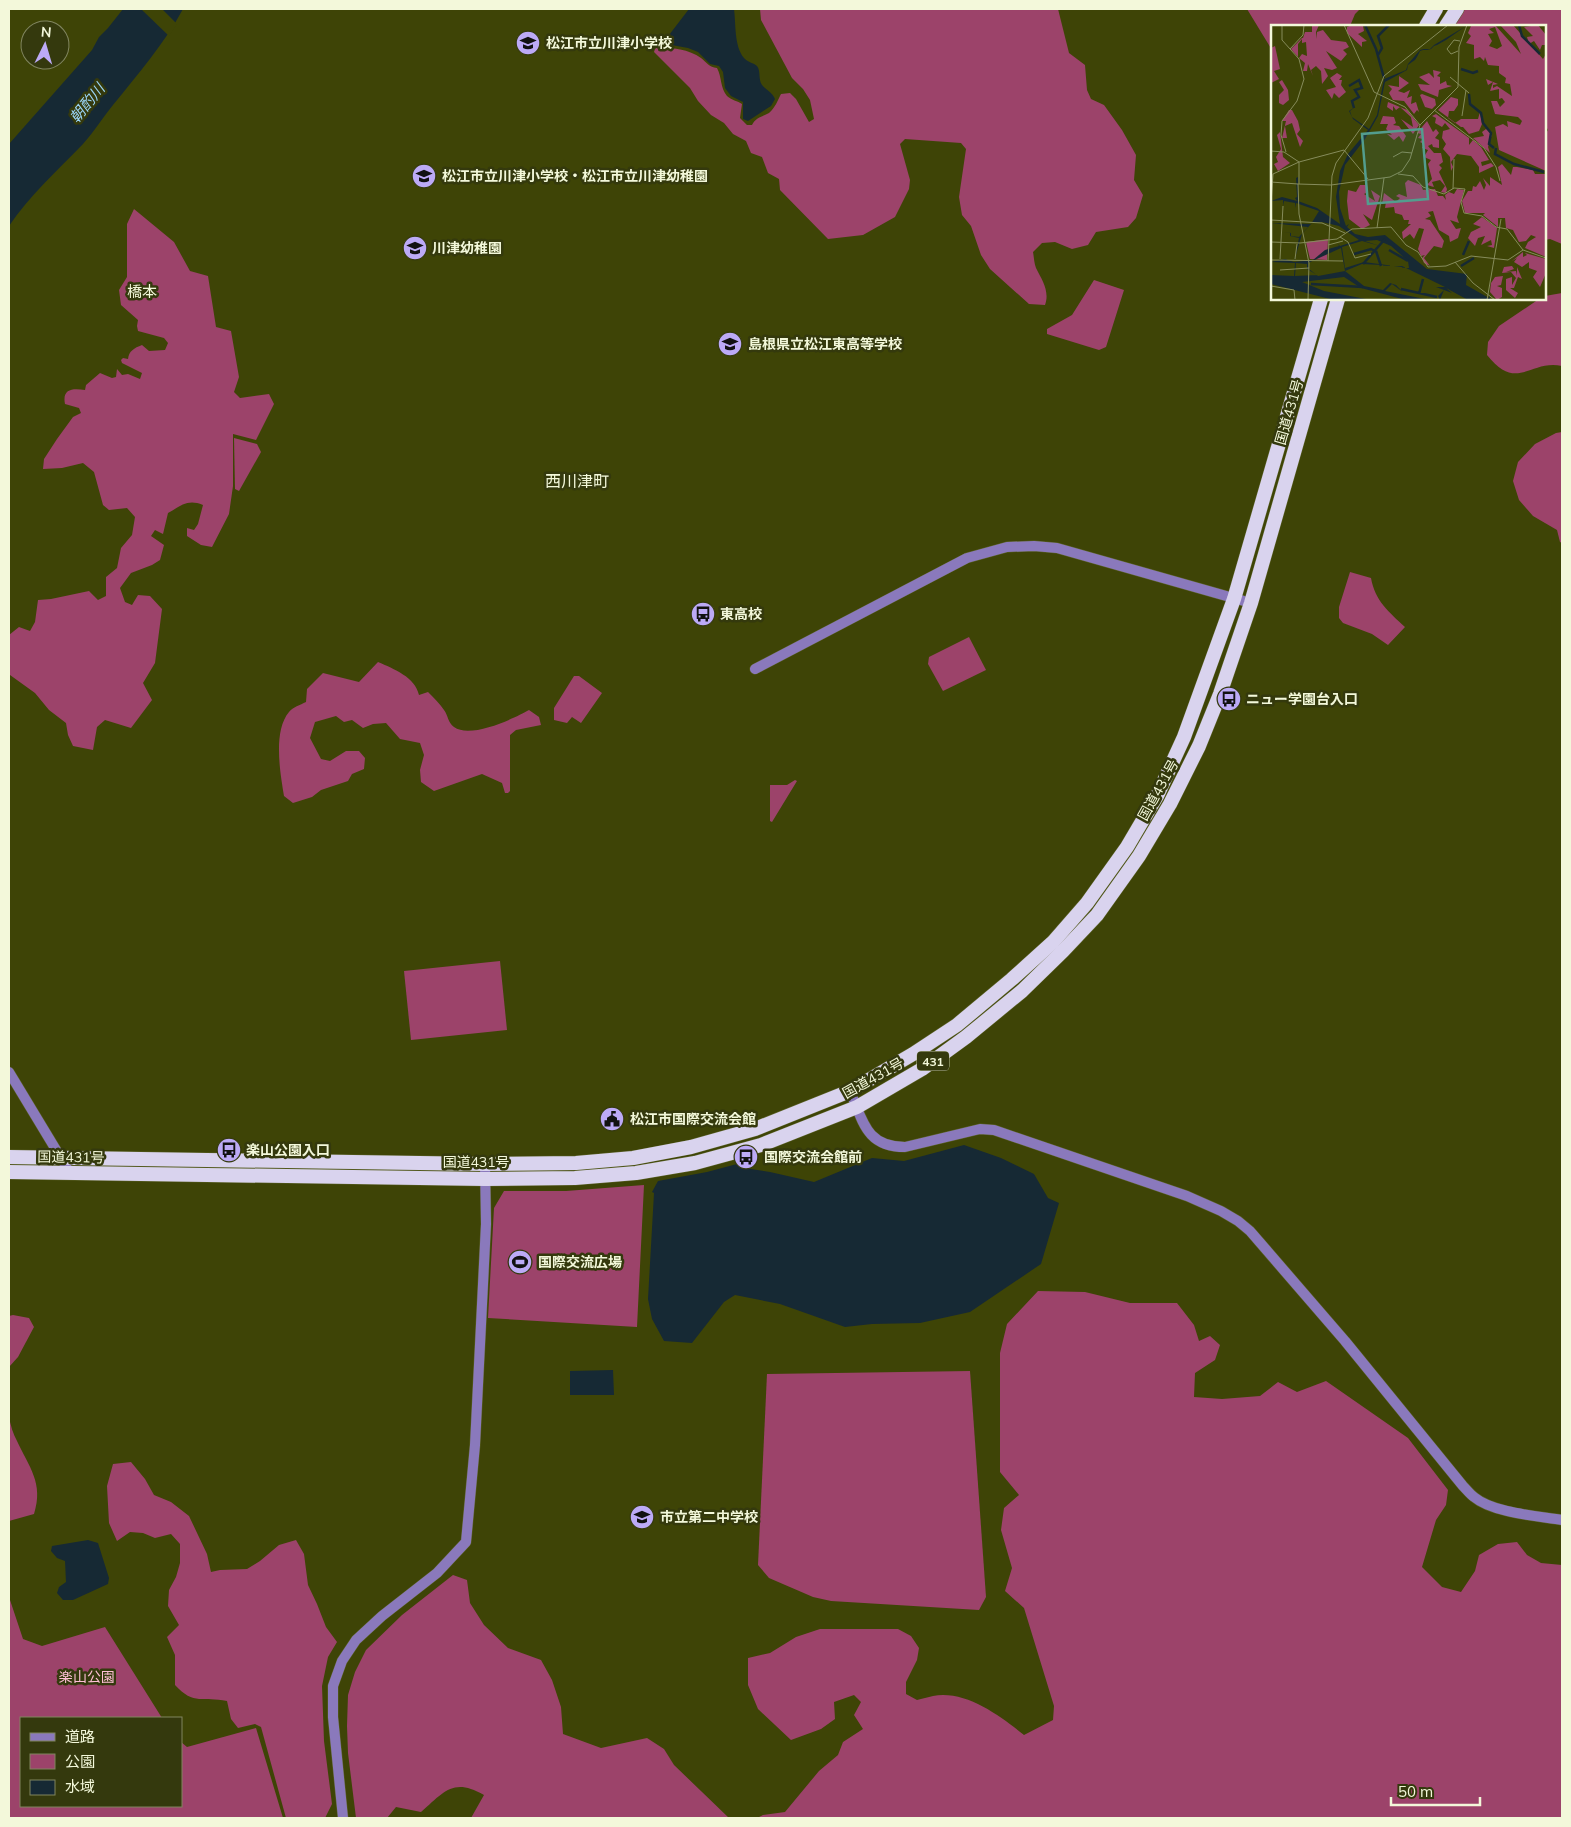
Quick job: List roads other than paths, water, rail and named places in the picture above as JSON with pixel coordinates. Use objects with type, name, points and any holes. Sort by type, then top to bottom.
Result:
[{"type":"highway","points":[[1427,25],[1436,9]]},
{"type":"highway","points":[[1447,25],[1456,9]]},
{"type":"highway","name":"国道431号","points":[[9,1157],[485,1164],[576,1163],[633,1158],[691,1147],[755,1129],[850,1091],[913,1054],[957,1025],[1053,942],[1087,903],[1127,847],[1157,796],[1187,728],[1234,599],[1321,300]]},
{"type":"highway","name":"国道431号","points":[[9,1172],[485,1179],[584,1177],[636,1173],[695,1163],[761,1145],[857,1107],[922,1068],[966,1037],[1022,991],[1063,952],[1097,915],[1143,849],[1170,804],[1199,746],[1220,694],[1251,603],[1338,300]]},
{"type":"street","points":[[755,669],[968,558],[1007,547],[1034,546],[1057,548],[1251,603]]},
{"type":"street","points":[[9,1072],[70,1174]]},
{"type":"street","points":[[850,1091],[863,1123],[871,1136],[881,1143],[893,1147],[905,1147],[980,1130],[994,1130],[1178,1193],[1208,1204],[1230,1216],[1250,1231],[1288,1274],[1351,1348],[1457,1479],[1475,1498],[1487,1505],[1516,1513],[1562,1520]]},
{"type":"street","points":[[343,1818],[333,1717],[334,1686],[342,1661],[356,1640],[382,1616],[438,1573],[466,1542],[475,1445],[486,1224],[485,1164]]},
{"type":"water","name":"朝酌川","points":[[123,9],[183,9],[159,47],[91,135],[35,194],[9,226],[9,144],[92,50],[99,37]]},
{"type":"water","points":[[689,9],[734,9],[736,35],[741,53],[745,59],[758,68],[762,85],[775,99],[771,106],[748,121],[743,119],[743,102],[731,96],[725,88],[723,72],[719,66],[710,64],[698,52],[666,44],[666,39]]},
{"type":"water","points":[[964,1145],[1001,1158],[1034,1174],[1048,1198],[1059,1203],[1041,1264],[970,1312],[920,1323],[872,1324],[845,1327],[780,1304],[735,1295],[724,1302],[692,1343],[664,1341],[652,1319],[648,1299],[654,1193],[652,1192],[658,1181],[707,1172],[737,1164],[744,1168],[814,1182],[872,1158],[904,1161]]},
{"type":"water","points":[[613,1370],[614,1395],[570,1395],[570,1371]]},
{"type":"water","points":[[88,1540],[98,1543],[109,1578],[108,1584],[73,1600],[63,1600],[57,1593],[59,1587],[66,1582],[65,1561],[57,1558],[51,1551],[52,1546]]},
{"type":"place","name":"松江市立川津小学校","points":[[528,43]]},
{"type":"place","name":"松江市立川津小学校・松江市立川津幼稚園","points":[[424,176]]},
{"type":"place","name":"川津幼稚園","points":[[415,248]]},
{"type":"place","name":"島根県立松江東高等学校","points":[[730,344]]},
{"type":"place","name":"東高校","points":[[703,614]]},
{"type":"place","name":"ニュー学園台入口","points":[[1229,699]]},
{"type":"place","name":"松江市国際交流会館","points":[[612,1119]]},
{"type":"place","name":"楽山公園入口","points":[[229,1150]]},
{"type":"place","name":"国際交流会館前","points":[[746,1157]]},
{"type":"place","name":"国際交流広場","points":[[520,1262]]},
{"type":"place","name":"市立第二中学校","points":[[642,1517]]},
{"type":"district","name":"橋本","points":[[142,291]]},
{"type":"district","name":"西川津町","points":[[577,481]]},
{"type":"park label","name":"楽山公園","points":[[87,1677]]}]
